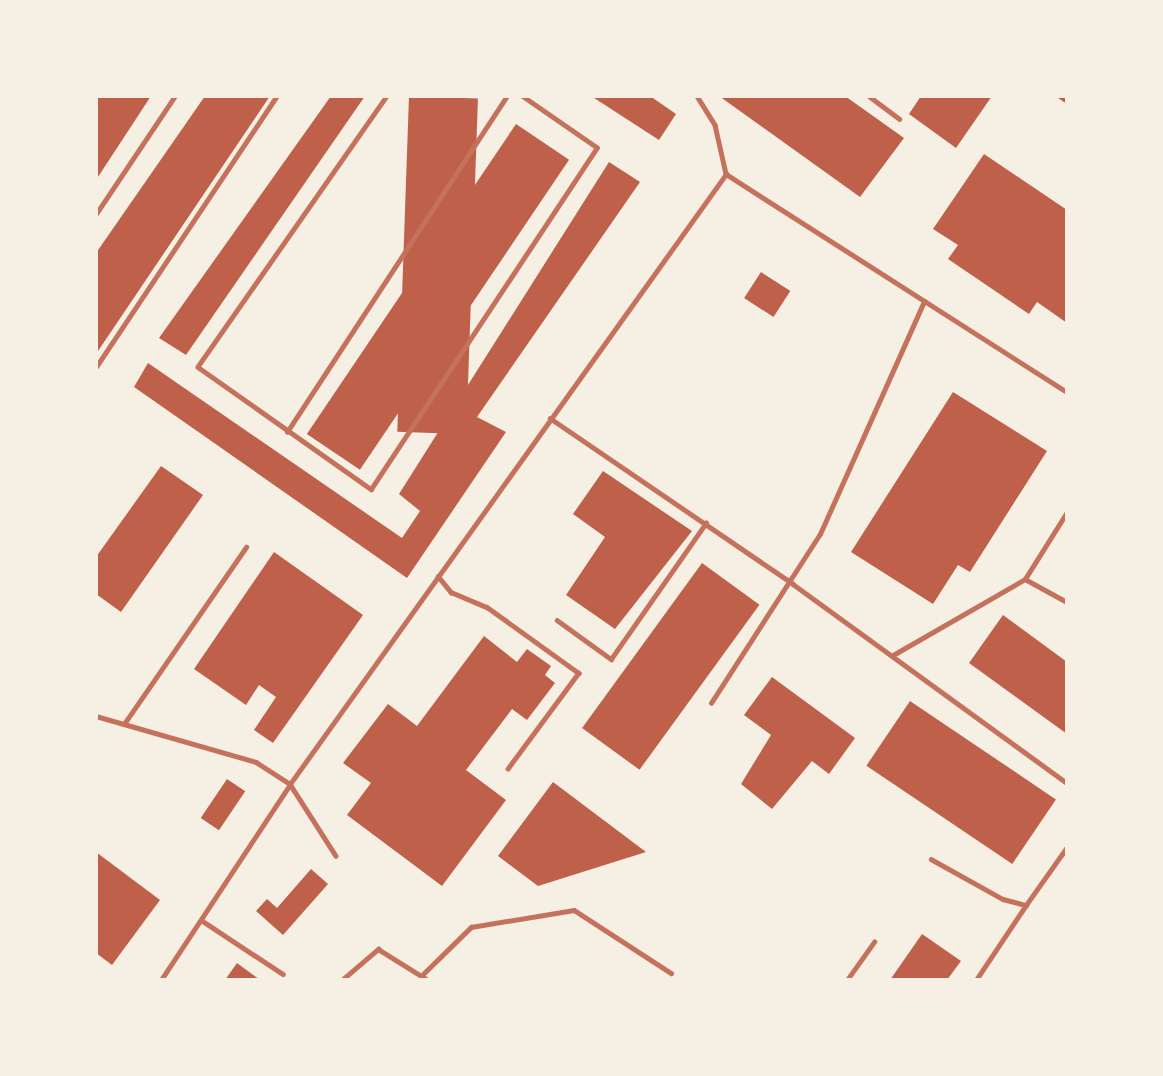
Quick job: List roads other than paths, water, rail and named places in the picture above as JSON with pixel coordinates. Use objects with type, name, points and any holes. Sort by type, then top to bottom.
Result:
[{"type":"lane","points":[[96,214],[176,96]]},
{"type":"lane","points":[[96,367],[277,96]]},
{"type":"lane","points":[[387,96],[198,367],[287,432],[371,489],[597,148],[522,96]]},
{"type":"lane","points":[[287,432],[507,96]]},
{"type":"lane","points":[[697,96],[715,125],[726,174],[1067,392]]},
{"type":"lane","points":[[869,96],[899,119]]},
{"type":"lane","points":[[161,980],[290,784],[726,174]]},
{"type":"lane","points":[[711,703],[765,613],[793,584],[924,301]]},
{"type":"lane","points":[[550,418],[793,584],[1067,783]]},
{"type":"lane","points":[[893,655],[1025,579],[1067,512]]},
{"type":"lane","points":[[557,620],[611,659],[706,523]]},
{"type":"lane","points":[[124,724],[246,547]]},
{"type":"lane","points":[[438,576],[450,592],[488,607],[579,673],[508,769]]},
{"type":"lane","points":[[1025,579],[1067,602]]},
{"type":"lane","points":[[96,716],[256,762],[290,784],[336,856]]},
{"type":"lane","points":[[976,980],[1067,847]]},
{"type":"lane","points":[[931,859],[1003,899],[1026,905]]},
{"type":"lane","points":[[421,976],[471,927],[574,910],[670,973]]},
{"type":"lane","points":[[201,920],[283,974]]},
{"type":"lane","points":[[847,980],[874,942]]},
{"type":"lane","points":[[342,980],[378,949],[428,980]]}]
